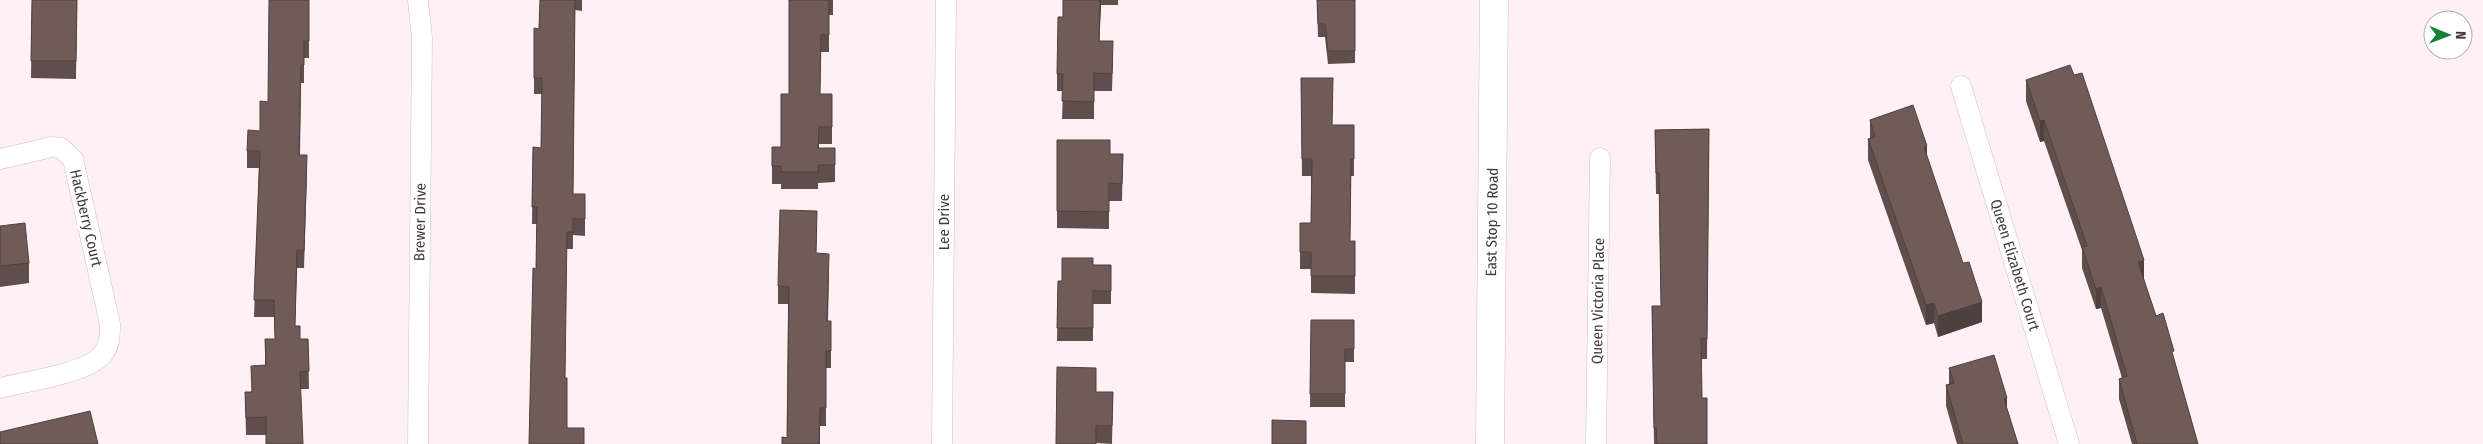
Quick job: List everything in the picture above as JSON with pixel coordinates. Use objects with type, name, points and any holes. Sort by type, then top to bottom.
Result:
[{"type":"street","name":"Brewer Drive","points":[[418,0],[422,38],[418,444]]},
{"type":"street","name":"Lee Drive","points":[[942,444],[946,0]]},
{"type":"street","name":"East Stop 10 Road","points":[[1490,444],[1494,0]]},
{"type":"street","name":"Queen Elizabeth Court","points":[[1961,86],[2069,444]]},
{"type":"street","name":"Hackberry Court","points":[[0,159],[52,146],[61,148],[73,159],[110,324],[110,337],[104,353],[96,361],[82,368],[0,388]]},
{"type":"street","name":"Queen Victoria Place","points":[[1596,444],[1600,158]]},
{"type":"building","points":[[32,0],[77,0],[76,61],[31,61]]},
{"type":"building","points":[[269,0],[309,0],[309,41],[304,41],[304,65],[301,65],[299,155],[307,155],[304,251],[297,250],[295,326],[300,326],[300,339],[308,339],[309,371],[300,372],[303,444],[266,444],[266,417],[246,418],[245,392],[252,392],[251,366],[266,365],[265,339],[275,339],[274,300],[254,300],[260,151],[247,151],[248,130],[260,131],[260,101],[268,102]]},
{"type":"building","points":[[540,0],[575,0],[573,194],[585,194],[585,219],[573,219],[573,232],[567,232],[565,378],[567,378],[567,428],[584,428],[584,444],[529,444],[533,268],[536,269],[537,207],[532,207],[533,147],[541,148],[542,78],[534,78],[534,28],[539,29]]},
{"type":"building","points":[[789,0],[829,0],[829,35],[821,35],[820,94],[832,94],[832,127],[819,127],[818,148],[835,148],[835,165],[818,165],[818,172],[781,172],[781,166],[772,166],[772,147],[781,147],[781,94],[789,94]]},
{"type":"building","points":[[1063,0],[1100,0],[1099,41],[1113,41],[1112,74],[1094,73],[1094,102],[1062,101],[1063,74],[1057,74],[1058,17],[1063,17]]},
{"type":"building","points":[[1317,0],[1355,0],[1355,51],[1328,51],[1325,24],[1318,24]]},
{"type":"building","points":[[2070,65],[2074,75],[2082,73],[2144,260],[2138,262],[2156,316],[2163,313],[2198,444],[2137,444],[2119,379],[2127,376],[2101,287],[2096,289],[2082,247],[2087,246],[2044,120],[2040,121],[2026,80]]},
{"type":"building","points":[[1301,78],[1333,78],[1332,125],[1354,125],[1354,159],[1351,159],[1350,241],[1355,241],[1355,276],[1311,276],[1311,252],[1300,252],[1300,223],[1311,223],[1312,159],[1302,159]]},
{"type":"building","points":[[1913,105],[1927,146],[1924,147],[1963,263],[1969,262],[1982,302],[1938,316],[1934,303],[1926,305],[1868,139],[1875,137],[1870,120]]},
{"type":"building","points":[[1709,129],[1707,339],[1701,339],[1702,398],[1707,398],[1707,444],[1657,444],[1656,428],[1654,428],[1652,306],[1661,306],[1659,173],[1656,173],[1655,130]]},
{"type":"building","points":[[1057,140],[1110,140],[1110,154],[1123,154],[1122,184],[1109,183],[1109,212],[1057,211]]},
{"type":"building","points":[[780,210],[817,211],[816,253],[829,254],[827,321],[831,321],[831,351],[826,351],[826,408],[820,408],[819,444],[782,444],[782,437],[787,438],[789,287],[778,286]]},
{"type":"building","points":[[25,223],[29,263],[0,266],[0,226]]},
{"type":"building","points":[[1062,258],[1093,258],[1093,265],[1111,265],[1111,291],[1093,291],[1093,328],[1057,328],[1058,281],[1062,281]]},
{"type":"building","points":[[1311,320],[1354,320],[1354,349],[1345,349],[1345,394],[1310,394]]},
{"type":"building","points":[[1994,355],[2007,398],[2004,399],[2018,444],[1963,444],[1946,385],[1954,383],[1949,368]]},
{"type":"building","points":[[1057,367],[1096,368],[1096,392],[1113,392],[1112,426],[1096,426],[1096,444],[1056,444]]},
{"type":"building","points":[[90,411],[98,444],[0,444],[0,432]]},
{"type":"building","points":[[1272,420],[1306,421],[1306,444],[1272,444]]}]
